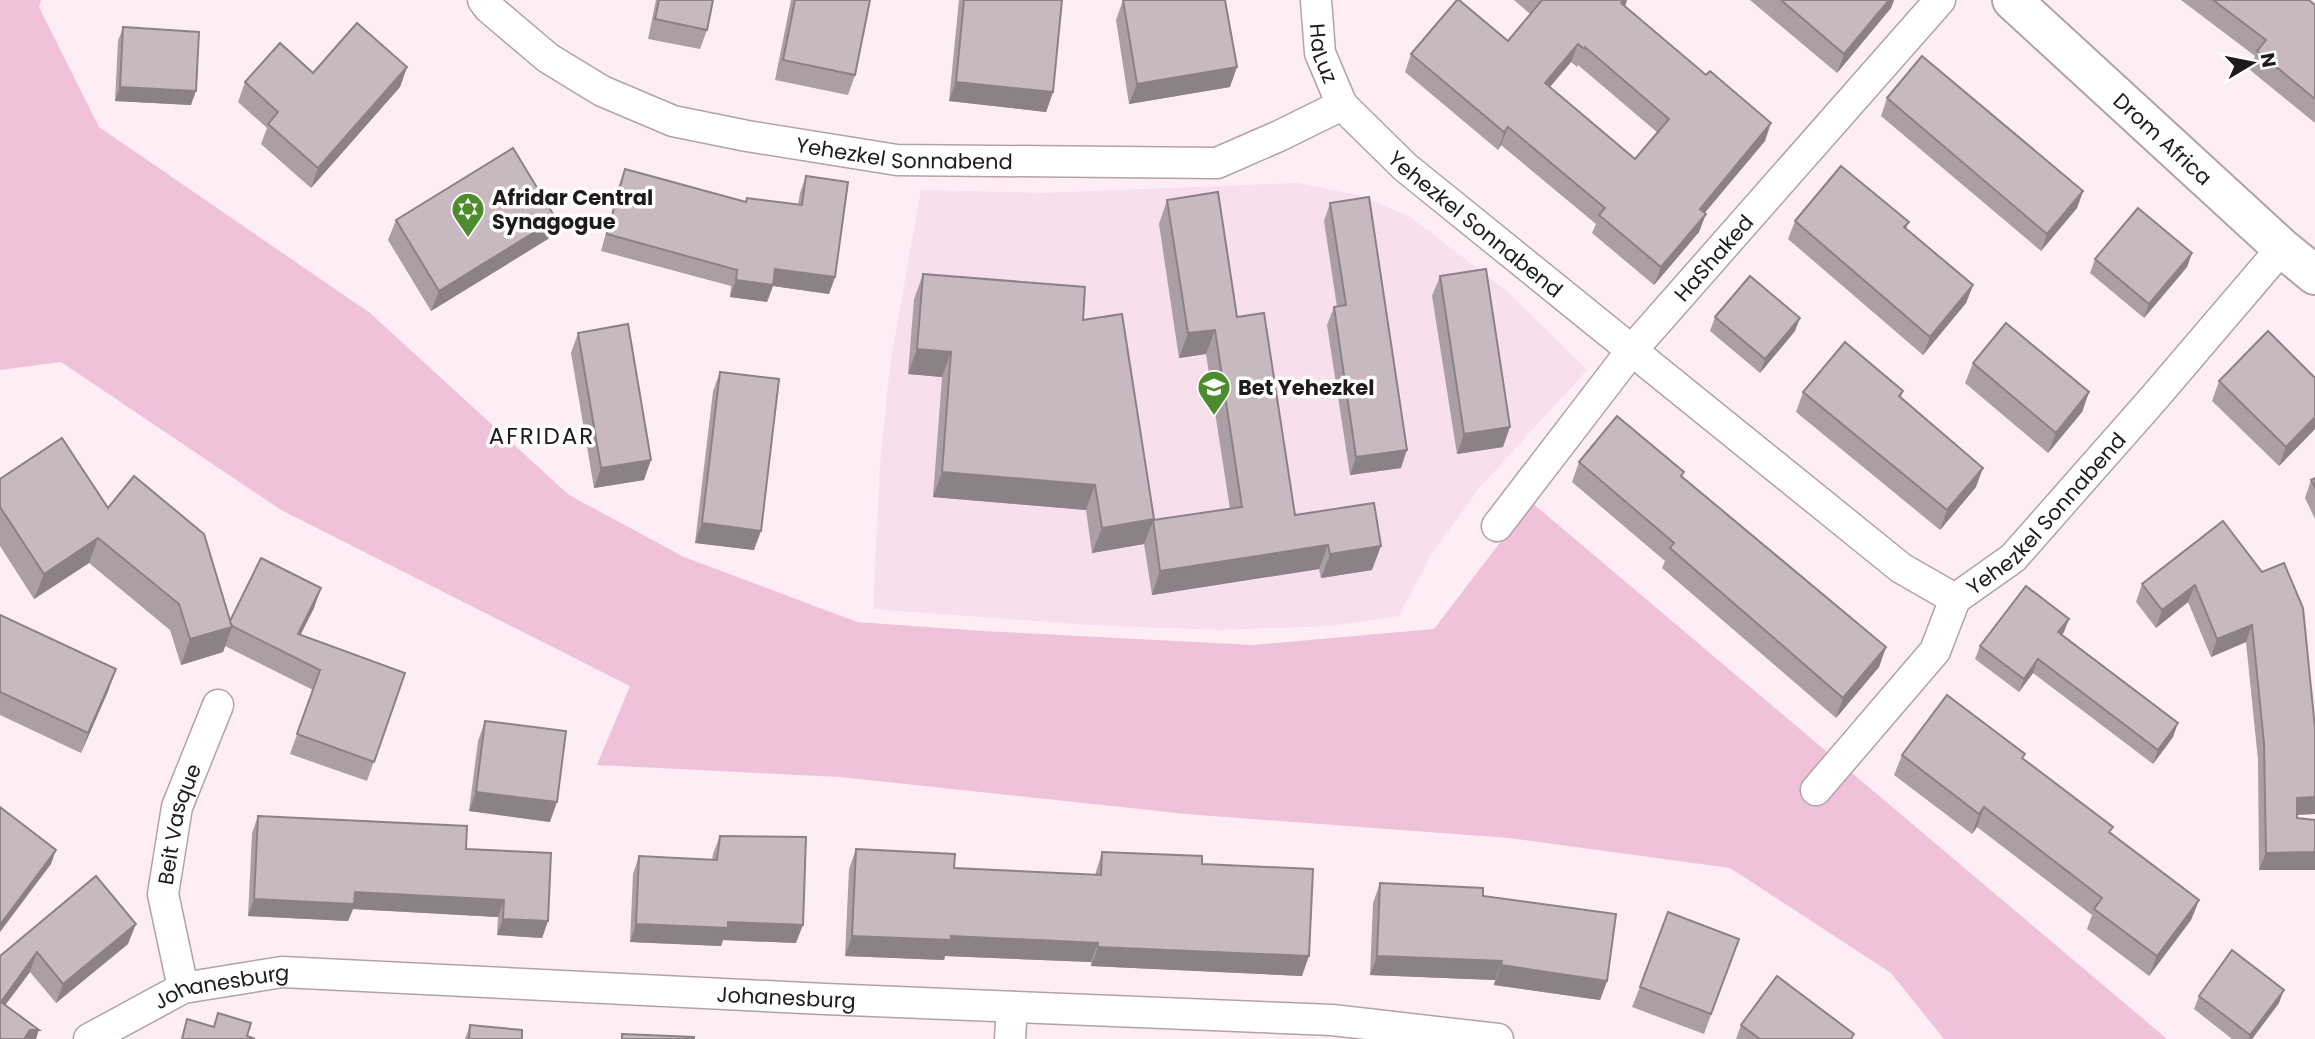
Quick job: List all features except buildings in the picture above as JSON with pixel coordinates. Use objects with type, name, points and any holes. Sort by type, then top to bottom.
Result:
[{"type":"street","name":"Yehezkel Sonnabend","points":[[483,0],[548,58],[602,91],[673,121],[897,160],[1217,163],[1342,105],[1405,167],[1900,568],[1955,598],[2013,558],[2282,248]]},
{"type":"street","name":"HaLuz","points":[[1316,0],[1320,53],[1342,105]]},
{"type":"street","name":"HaShaked","points":[[1497,526],[1632,351],[1940,0]]},
{"type":"street","name":"Drom Africa","points":[[2012,0],[2282,248],[2315,275]]},
{"type":"street","points":[[1816,790],[1935,651],[1955,598]]},
{"type":"street","name":"Beit Vasque","points":[[183,988],[163,894],[177,807],[218,705]]},
{"type":"street","name":"Johanesburg","points":[[89,1039],[183,988],[282,972],[1012,1007],[1498,1039]]},
{"type":"street","points":[[1010,1039],[1012,1007]]},
{"type":"shaded area","points":[[0,0],[41,0],[39,7],[99,127],[370,313],[569,495],[684,557],[857,622],[1253,645],[1434,629],[1531,502],[2167,1039],[1944,1039],[1891,973],[1730,868],[1509,838],[1186,814],[840,777],[597,765],[630,686],[281,510],[61,362],[0,370]]},
{"type":"shaded area","name":"Bet Yehezkel","points":[[1298,183],[1357,195],[1409,216],[1509,293],[1587,370],[1479,488],[1431,555],[1399,616],[1329,626],[1220,630],[1090,625],[873,609],[880,464],[890,365],[921,190],[1044,193]]},
{"type":"place","name":"Afridar Central Synagogue","points":[[468,239]]},
{"type":"place","name":"Bet Yehezkel","points":[[1214,417]]},
{"type":"district","name":"AFRIDAR","points":[[542,436]]}]
